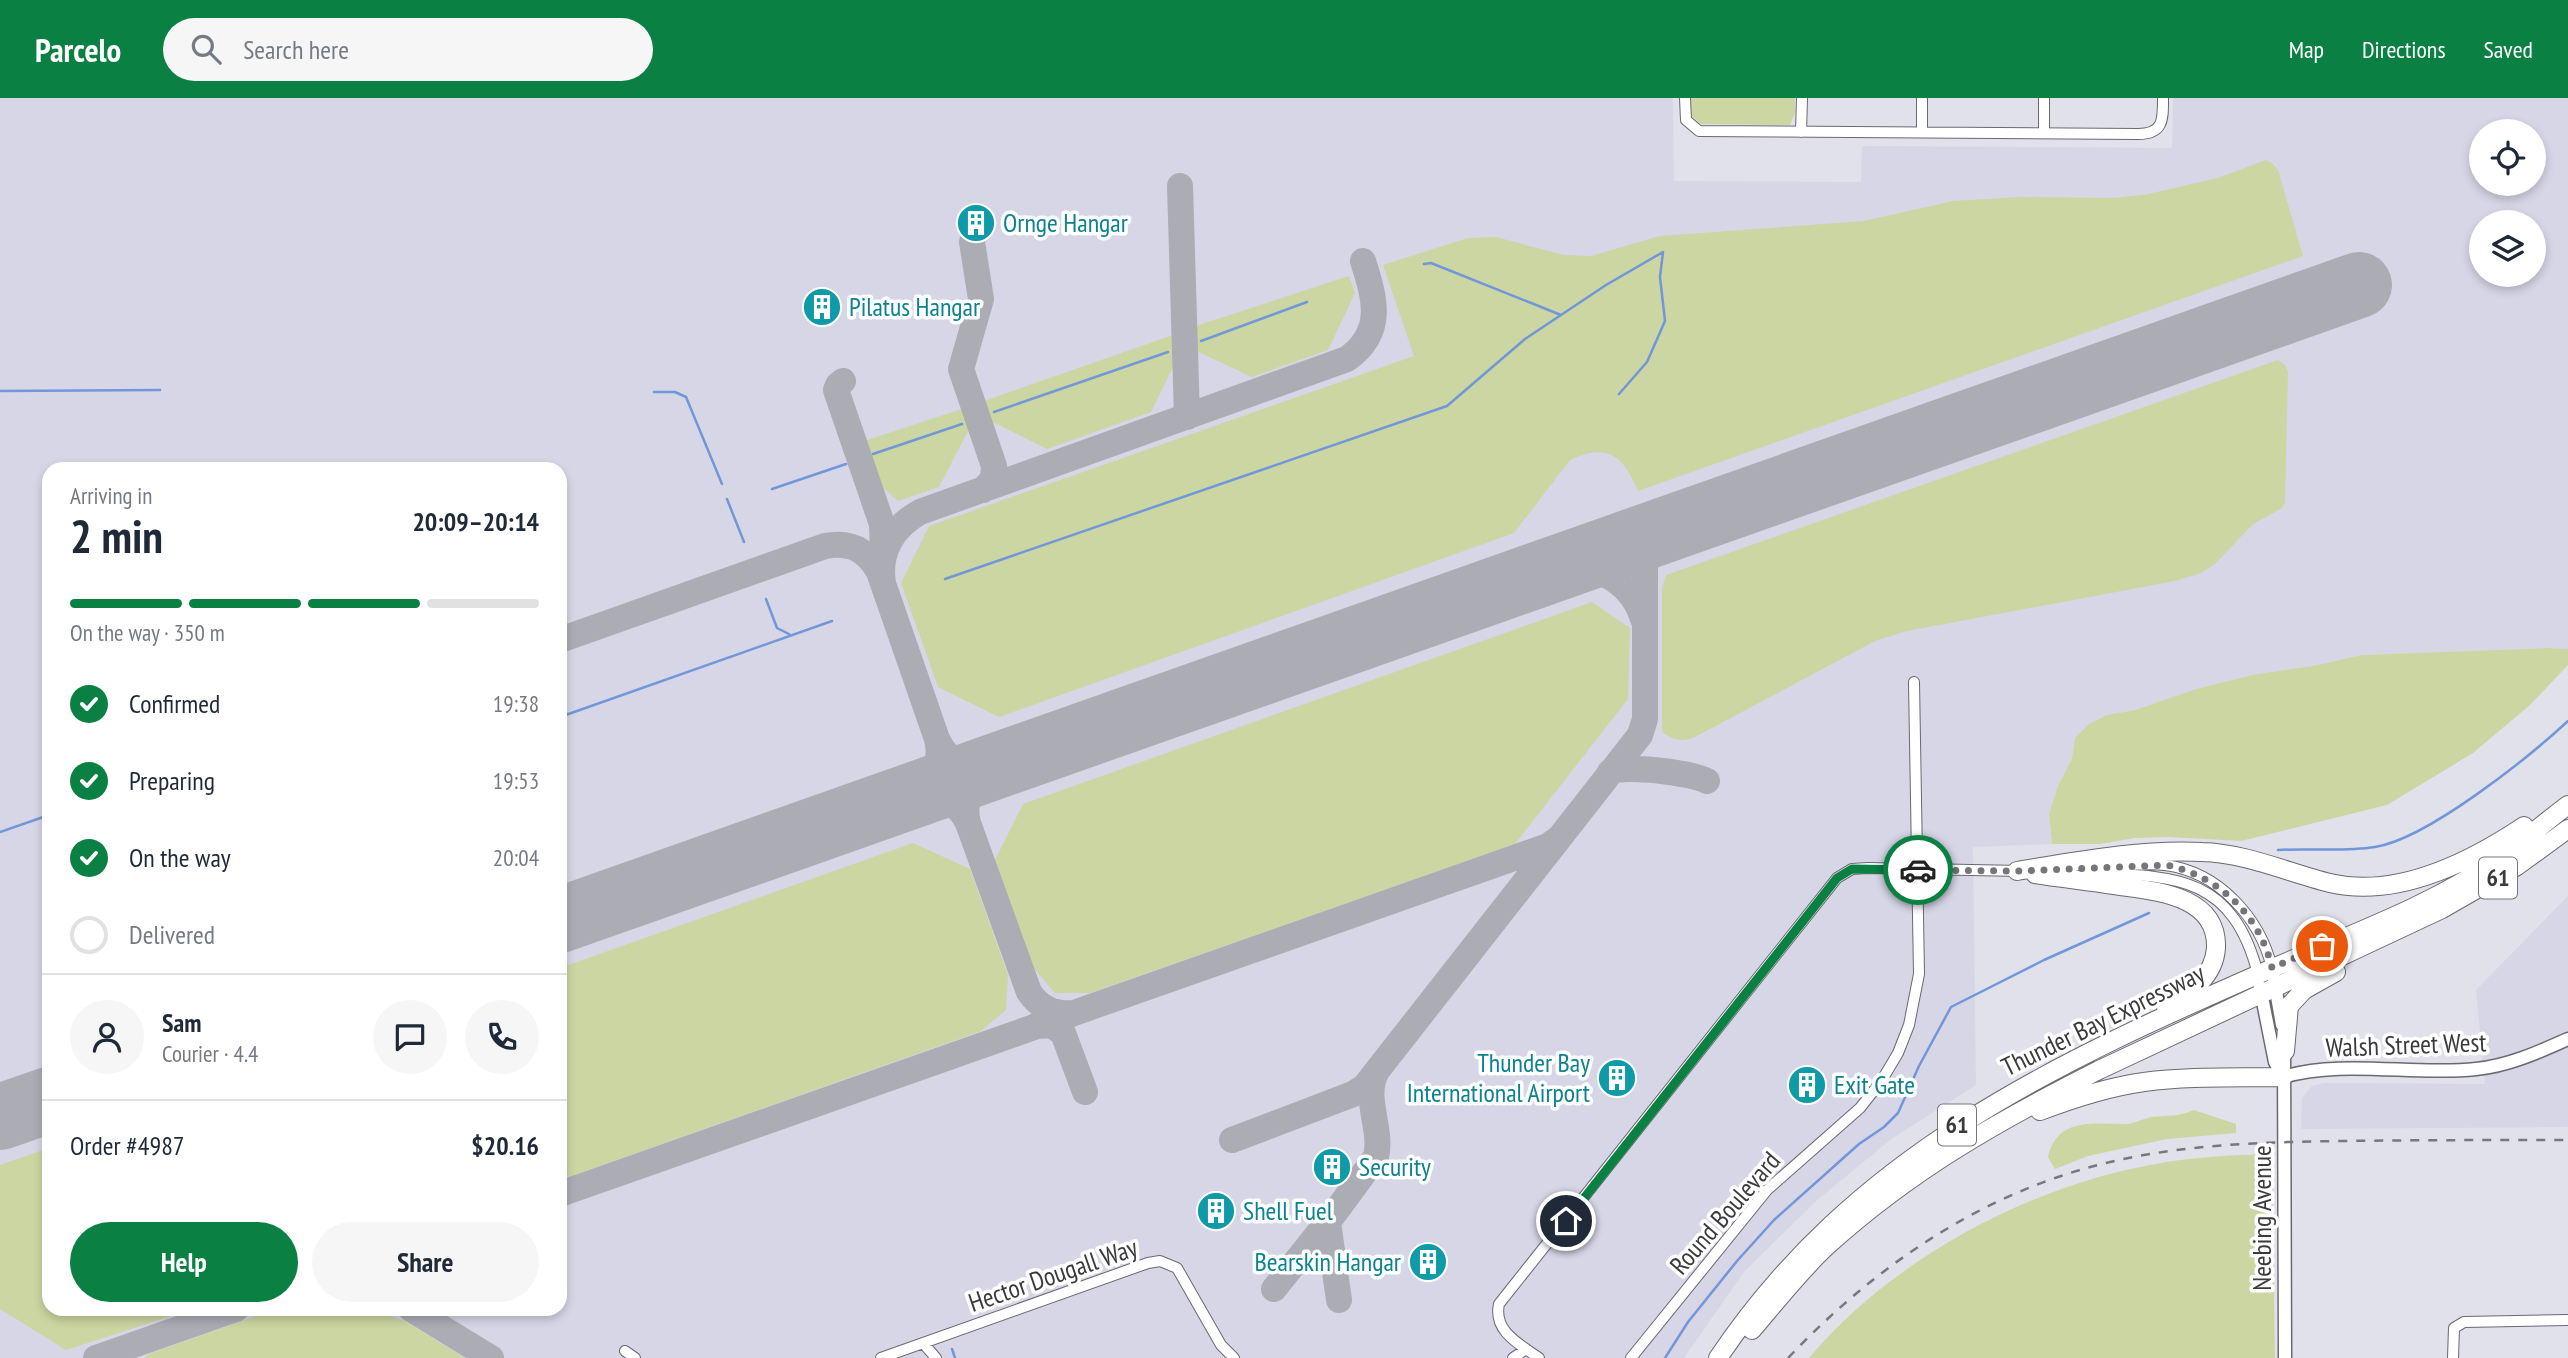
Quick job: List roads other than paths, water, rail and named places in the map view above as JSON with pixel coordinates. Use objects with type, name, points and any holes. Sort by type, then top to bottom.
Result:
[{"type":"highway","points":[[2017,871],[2095,858],[2203,852],[2238,858],[2334,884],[2365,886],[2397,883],[2436,873],[2495,845],[2568,796]]},
{"type":"highway","name":"Thunder Bay Expressway","points":[[1718,1358],[1738,1328],[1798,1256],[1848,1207],[1900,1165],[1965,1120],[2071,1061],[2430,898],[2496,861],[2568,805]]},
{"type":"highway","name":"Thunder Bay Expressway","points":[[1730,1358],[1825,1248],[1889,1194],[1930,1164],[1981,1133],[2099,1070],[2423,919],[2517,866],[2568,829]]},
{"type":"highway","points":[[2017,871],[2168,894],[2197,907],[2207,918],[2215,938],[2214,958],[2202,982],[2174,1002],[2071,1061]]},
{"type":"highway","points":[[2285,1051],[2287,1011],[2298,995],[2423,919]]},
{"type":"highway","points":[[1981,1133],[2064,1102],[2130,1085],[2188,1079],[2283,1077]]},
{"type":"main road","name":"Neebing Avenue","points":[[2265,971],[2285,1051],[2285,1358]]},
{"type":"main road","name":"Neebing Avenue","points":[[2269,991],[2275,1062],[2283,1077]]},
{"type":"main road","name":"Walsh Street West","points":[[2283,1077],[2314,1070],[2477,1069],[2513,1061],[2568,1039]]},
{"type":"street","points":[[1685,98],[1685,114],[1689,125],[1699,131],[2148,134],[2156,131],[2163,117],[2163,98]]},
{"type":"street","points":[[1801,98],[1801,132]]},
{"type":"street","points":[[1922,98],[1922,132]]},
{"type":"street","points":[[2044,98],[2044,133]]},
{"type":"street","name":"Round Boulevard","points":[[1631,1358],[1767,1190],[1860,1108],[1891,1067],[1909,1025],[1919,974],[1914,682]]},
{"type":"street","points":[[2017,871],[2156,864],[2186,870],[2219,888],[2248,916],[2264,942],[2265,971]]},
{"type":"street","points":[[1539,1358],[1500,1326],[1499,1304],[1842,873],[1852,869],[2017,871],[2148,876],[2182,881],[2196,886],[2224,907],[2237,923],[2265,971]]},
{"type":"street","name":"Hector Dougall Way","points":[[881,1358],[1160,1261],[1177,1268],[1221,1345],[1234,1358]]},
{"type":"street","points":[[2454,1358],[2454,1328],[2464,1322],[2568,1320]]},
{"type":"street","points":[[923,1343],[936,1358]]},
{"type":"street","points":[[1513,1358],[1526,1349]]},
{"type":"street","points":[[625,1351],[635,1358]]},
{"type":"waterway","points":[[1619,394],[1647,362],[1665,321],[1660,277],[1663,252]]},
{"type":"waterway","points":[[945,579],[1447,406],[1525,339],[1606,285],[1663,252]]},
{"type":"waterway","points":[[1424,264],[1431,263],[1561,315]]},
{"type":"waterway","points":[[1201,341],[1307,302]]},
{"type":"waterway","points":[[994,412],[1168,352]]},
{"type":"waterway","points":[[0,391],[160,390]]},
{"type":"waterway","points":[[654,392],[675,392],[686,397],[722,484]]},
{"type":"waterway","points":[[873,454],[962,424]]},
{"type":"waterway","points":[[772,489],[846,464]]},
{"type":"waterway","points":[[727,499],[744,542]]},
{"type":"waterway","points":[[766,599],[777,628],[789,634]]},
{"type":"waterway","points":[[567,715],[832,621]]},
{"type":"waterway","points":[[2278,850],[2339,850],[2375,847],[2397,841],[2476,795],[2568,721]]},
{"type":"waterway","points":[[0,832],[42,817]]},
{"type":"waterway","points":[[1665,1358],[1688,1322],[1774,1220],[1898,1113],[1919,1066],[1951,1007],[2044,960],[2149,913]]},
{"type":"waterway","points":[[952,1349],[955,1358]]},
{"type":"railway","points":[[1788,1358],[1847,1301],[1879,1275],[1946,1229],[2019,1192],[2093,1166],[2164,1152],[2236,1144],[2568,1140]]},
{"type":"place","name":"Ornge Hangar","points":[[976,223]]},
{"type":"place","name":"Pilatus Hangar","points":[[822,307]]},
{"type":"place","name":"Thunder Bay International Airport","points":[[1617,1078]]},
{"type":"place","name":"Exit Gate","points":[[1807,1085]]},
{"type":"place","name":"Security","points":[[1332,1167]]},
{"type":"place","name":"Shell Fuel","points":[[1216,1211]]},
{"type":"place","name":"Bearskin Hangar","points":[[1428,1262]]}]
